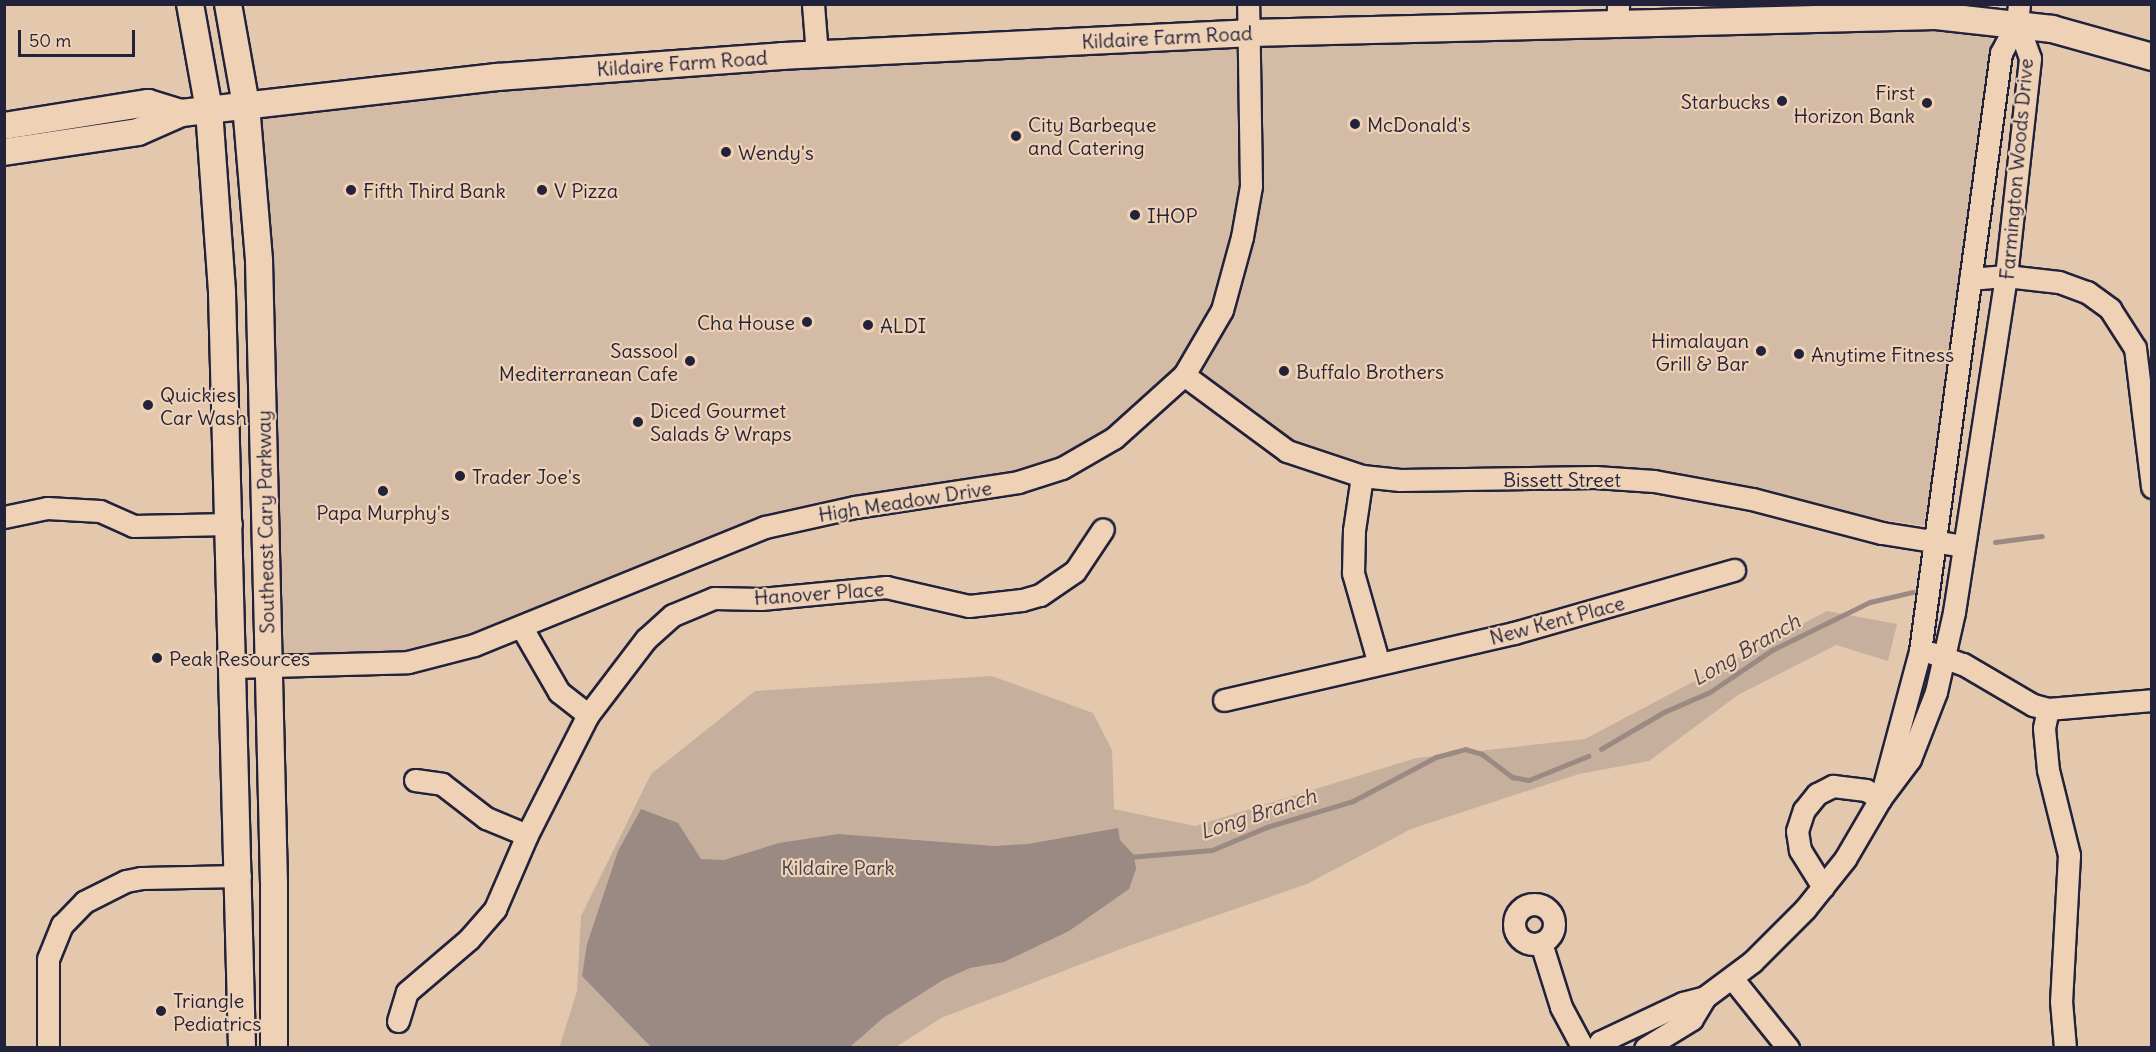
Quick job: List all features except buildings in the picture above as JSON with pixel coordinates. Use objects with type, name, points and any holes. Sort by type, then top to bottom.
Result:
[{"type":"main road","name":"Southeast Cary Parkway","points":[[190,4],[209,110],[222,293],[231,524],[242,1047]]},
{"type":"main road","name":"Southeast Cary Parkway","points":[[228,4],[246,105],[259,261],[269,666],[274,1047]]},
{"type":"main road","name":"Kildaire Farm Road","points":[[4,152],[138,132],[182,113],[497,77],[817,55],[1618,15],[2018,14],[2151,57]]},
{"type":"main road","name":"Kildaire Farm Road","points":[[4,126],[148,103],[182,113]]},
{"type":"street","points":[[813,4],[817,55]]},
{"type":"street","name":"High Meadow Drive","points":[[234,667],[408,662],[522,628],[633,579],[765,527],[855,507],[984,490],[1043,475],[1114,438],[1184,375],[1222,310],[1242,237],[1252,143],[1248,4]]},
{"type":"street","name":"Farmington Woods Drive","points":[[1880,799],[1910,759],[1945,656],[2006,276],[2030,58],[2018,14]]},
{"type":"street","name":"Farmington Woods Drive","points":[[1597,1047],[1599,1042],[1683,1003],[1705,997],[1732,978],[1823,887],[1868,825],[1880,799],[1920,651],[2001,53],[2018,14]]},
{"type":"street","points":[[1970,279],[2006,276],[2048,280],[2087,292],[2110,309],[2125,328],[2138,361],[2151,487]]},
{"type":"street","name":"Bissett Street","points":[[1184,375],[1287,451],[1362,476],[1400,480],[1595,477],[1654,481],[1705,488],[1882,533],[1963,546]]},
{"type":"street","points":[[1362,476],[1354,530],[1353,573],[1378,661]]},
{"type":"street","points":[[4,518],[47,508],[100,511],[133,526],[231,524]]},
{"type":"street","name":"Hanover Place","points":[[398,1021],[407,992],[469,939],[495,909],[527,835],[588,714],[646,639],[685,606],[714,598],[761,599],[886,587],[969,606],[1002,604],[1041,595],[1075,571],[1103,529]]},
{"type":"street","name":"New Kent Place","points":[[1224,699],[1378,661],[1514,633],[1734,570]]},
{"type":"street","points":[[522,628],[559,692],[588,714]]},
{"type":"street","points":[[1920,651],[1945,656],[2033,705],[2048,709],[2151,700]]},
{"type":"street","points":[[2048,709],[2044,728],[2048,770],[2069,855],[2061,1001],[2065,1047]]},
{"type":"street","points":[[415,780],[442,784],[486,818],[527,835]]},
{"type":"street","points":[[1823,887],[1800,850],[1797,831],[1804,810],[1817,794],[1833,786],[1866,790],[1880,799]]},
{"type":"street","points":[[48,1047],[48,959],[62,925],[84,902],[119,884],[141,878],[240,876]]},
{"type":"street","points":[[1541,943],[1561,1007],[1583,1047]]},
{"type":"street","points":[[1732,978],[1788,1047]]},
{"type":"street","name":"Farmington Woods Drive","points":[[1645,1047],[1692,1019],[1705,997]]},
{"type":"shaded area","points":[[1989,19],[1994,65],[1929,526],[1855,516],[1719,482],[1663,474],[1400,480],[1287,451],[1184,375],[1062,468],[810,516],[408,662],[269,665],[246,105],[783,56]]},
{"type":"shaded area","points":[[641,809],[678,823],[701,859],[724,860],[779,843],[838,834],[994,846],[1028,844],[1118,828],[1120,840],[1134,855],[1136,869],[1129,889],[1069,931],[1004,962],[970,968],[943,980],[883,1018],[850,1047],[651,1047],[582,976],[587,944],[618,851]]},
{"type":"green space","name":"Kildaire Park","points":[[1827,611],[1897,624],[1888,661],[1836,645],[1738,695],[1649,761],[1579,774],[1411,829],[1307,884],[1131,945],[941,1018],[896,1047],[559,1048],[577,991],[581,916],[651,774],[755,691],[992,676],[1093,713],[1112,750],[1114,809],[1195,826],[1416,758],[1585,739]]},
{"type":"waterway","name":"Long Branch","points":[[1995,542],[2042,536]]},
{"type":"waterway","name":"Long Branch","points":[[1601,749],[1664,712],[1710,692],[1772,650],[1870,602],[1913,592]]},
{"type":"waterway","name":"Long Branch","points":[[1129,857],[1212,850],[1267,827],[1353,801],[1436,757],[1465,749],[1482,754],[1513,777],[1529,780],[1588,756]]},
{"type":"place","name":"Starbucks","points":[[1782,101]]},
{"type":"place","name":"First Horizon Bank","points":[[1927,103]]},
{"type":"place","name":"McDonald's","points":[[1355,124]]},
{"type":"place","name":"City Barbeque and Catering","points":[[1016,136]]},
{"type":"place","name":"Wendy's","points":[[726,152]]},
{"type":"place","name":"Fifth Third Bank","points":[[351,190]]},
{"type":"place","name":"V Pizza","points":[[542,190]]},
{"type":"place","name":"IHOP","points":[[1135,215]]},
{"type":"place","name":"Cha House","points":[[807,322]]},
{"type":"place","name":"ALDI","points":[[868,325]]},
{"type":"place","name":"Himalayan Grill & Bar","points":[[1761,351]]},
{"type":"place","name":"Anytime Fitness","points":[[1799,354]]},
{"type":"place","name":"Sassool Mediterranean Cafe","points":[[690,361]]},
{"type":"place","name":"Buffalo Brothers","points":[[1284,371]]},
{"type":"place","name":"Quickies Car Wash","points":[[148,405]]},
{"type":"place","name":"Diced Gourmet Salads & Wraps","points":[[638,422]]},
{"type":"place","name":"Trader Joe's","points":[[460,476]]},
{"type":"place","name":"Papa Murphy's","points":[[383,491]]},
{"type":"place","name":"Peak Resources","points":[[157,658]]},
{"type":"place","name":"Triangle Pediatrics","points":[[161,1011]]}]
